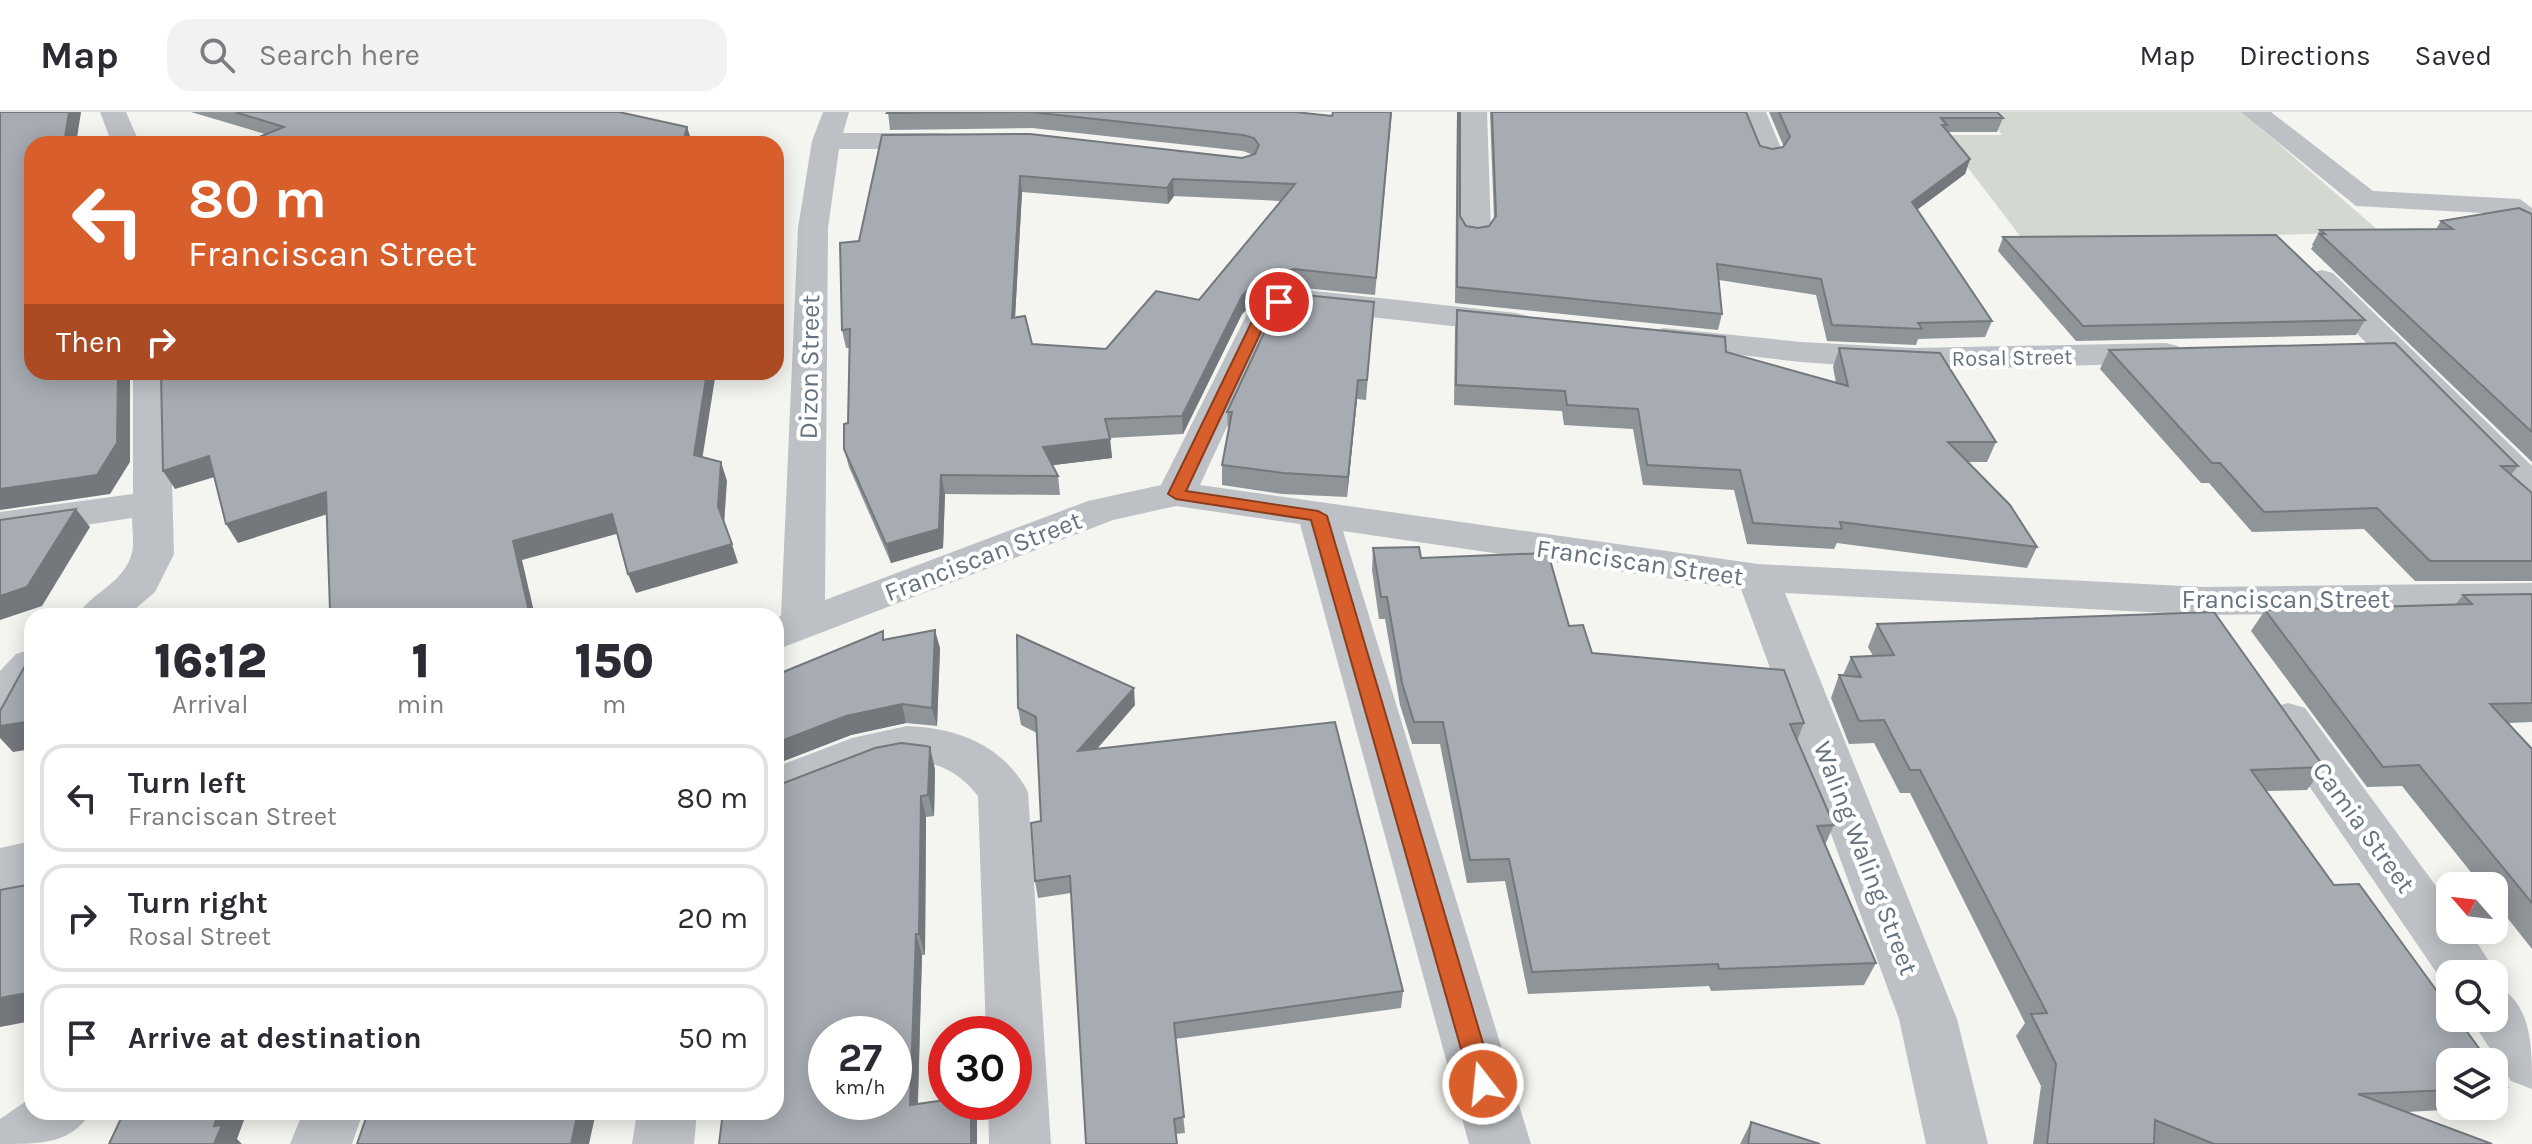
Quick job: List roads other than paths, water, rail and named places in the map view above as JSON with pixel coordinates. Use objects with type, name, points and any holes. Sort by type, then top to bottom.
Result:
[{"type":"street","points":[[113,112],[123,136]]},
{"type":"street","points":[[1474,112],[1476,231]]},
{"type":"street","points":[[1753,112],[1769,153]]},
{"type":"street","points":[[2254,112],[2366,200],[2509,205],[2532,223]]},
{"type":"street","points":[[831,126],[975,140]]},
{"type":"street","name":"Dizon Street","points":[[790,630],[813,228],[831,126]]},
{"type":"street","points":[[2296,256],[2532,488]]},
{"type":"street","points":[[1176,494],[1262,315],[1279,302],[1306,300],[1553,326]]},
{"type":"street","name":"Rosal Street","points":[[1630,335],[1801,352],[1914,359],[2201,352]]},
{"type":"street","points":[[2345,349],[2393,348]]},
{"type":"street","points":[[109,608],[140,582],[153,554],[151,380]]},
{"type":"street","name":"Franciscan Street","points":[[790,630],[1102,510],[1176,494],[1758,578],[2203,601],[2532,597]]},
{"type":"street","points":[[0,525],[154,503]]},
{"type":"street","points":[[1318,516],[1500,1144]]},
{"type":"street","name":"Waling Waling Street","points":[[1758,578],[1928,1019],[1957,1144]]},
{"type":"street","name":"Camia Street","points":[[2203,601],[2459,960]]},
{"type":"street","points":[[0,701],[24,674]]},
{"type":"street","points":[[784,785],[844,759],[902,744],[948,749],[981,767],[1003,792],[1020,1144]]},
{"type":"street","points":[[0,869],[24,864]]},
{"type":"street","points":[[2508,1029],[2532,1062]]},
{"type":"street","points":[[15,1144],[50,1120]]},
{"type":"street","points":[[321,1144],[330,1120]]},
{"type":"street","points":[[663,1144],[666,1120]]}]
